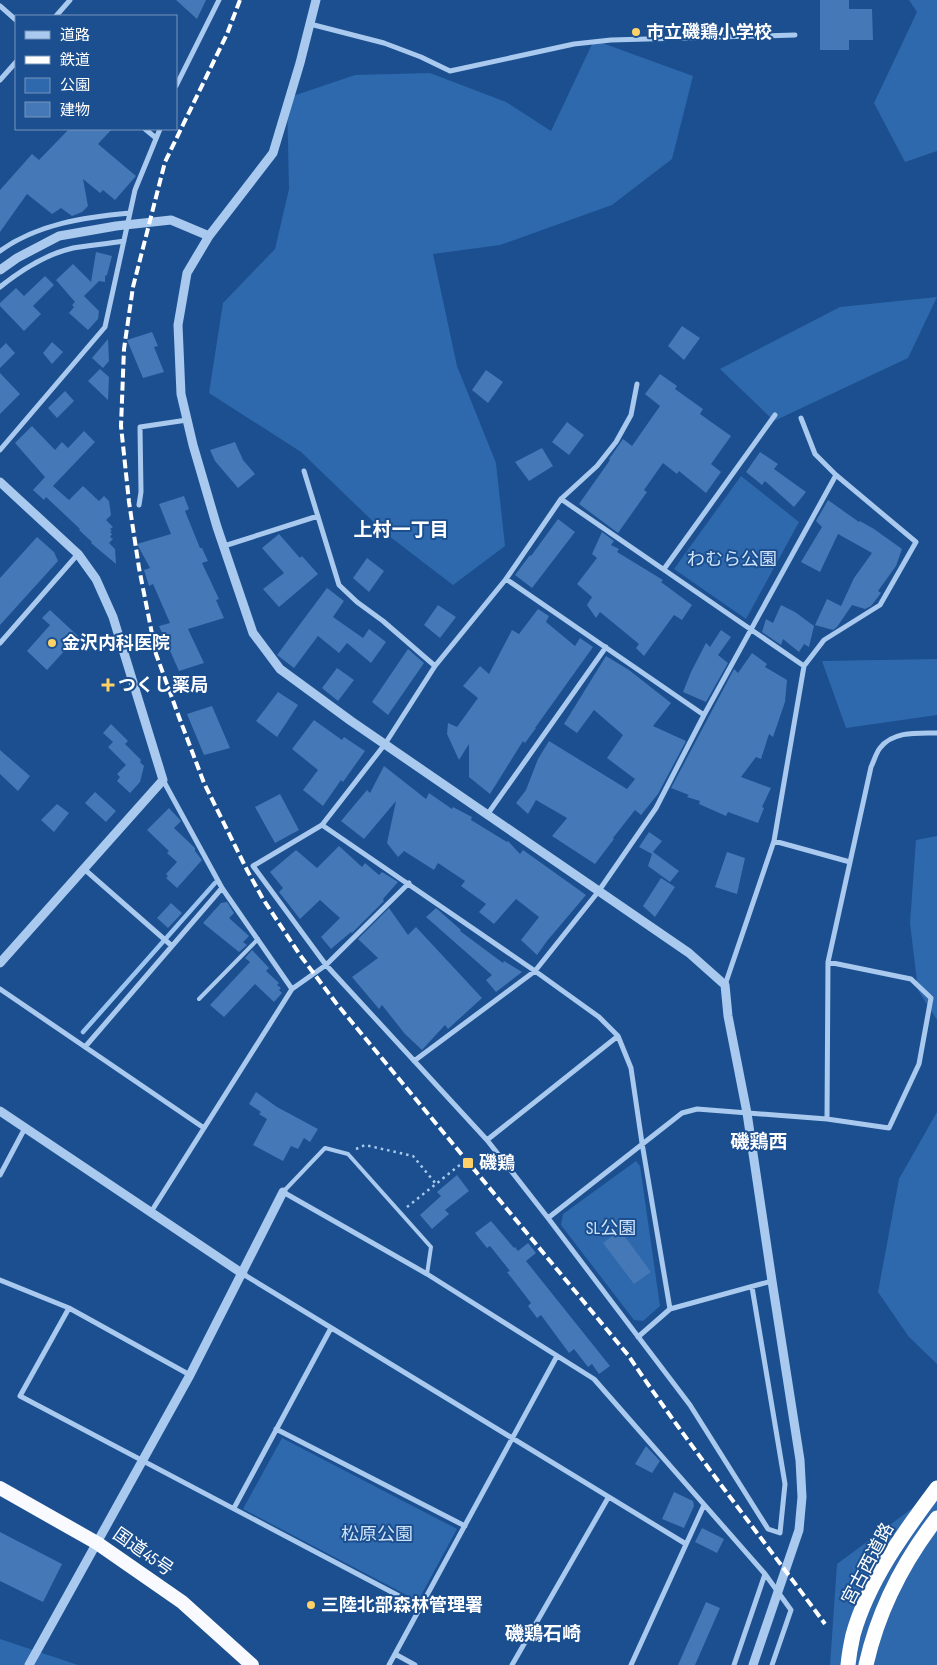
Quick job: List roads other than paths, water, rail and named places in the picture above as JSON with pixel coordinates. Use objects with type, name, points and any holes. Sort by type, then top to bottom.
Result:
[{"type":"highway","name":"国道45号","points":[[0,1488],[97,1543],[182,1602],[252,1665]]},
{"type":"highway","name":"宮古西道路","points":[[848,1665],[854,1634],[867,1598],[892,1552],[937,1488]]},
{"type":"highway","name":"宮古西道路","points":[[866,1665],[872,1639],[884,1605],[908,1561],[937,1518]]},
{"type":"street","points":[[57,15],[70,0]]},
{"type":"street","points":[[178,82],[219,0]]},
{"type":"street","points":[[316,0],[273,154],[210,236],[187,273],[178,325],[181,394],[193,445],[253,633],[280,669],[486,815],[689,953],[724,985]]},
{"type":"street","points":[[0,6],[15,19]]},
{"type":"street","points":[[310,24],[384,43],[421,57],[450,71],[574,44],[611,40],[796,35]]},
{"type":"street","points":[[0,80],[15,63]]},
{"type":"street","points":[[146,130],[156,138]]},
{"type":"street","points":[[0,450],[105,326],[135,190],[160,130]]},
{"type":"street","points":[[0,251],[14,241],[48,227],[96,216],[130,213]]},
{"type":"street","points":[[0,270],[17,258],[59,236],[116,226],[171,220],[210,236]]},
{"type":"street","points":[[0,287],[41,260],[71,249],[124,242]]},
{"type":"street","points":[[638,384],[631,415],[616,442],[597,466],[561,499],[506,579],[435,666],[385,744],[322,825],[254,866],[326,965],[487,1140],[690,1405],[768,1529],[780,1532],[785,1484],[752,1287]]},
{"type":"street","points":[[664,570],[775,415]]},
{"type":"street","points":[[753,1665],[799,1530],[802,1497],[800,1460],[747,1113],[728,1016],[724,985],[774,841],[804,666],[824,640],[880,605],[916,542],[836,475],[816,454],[801,418]]},
{"type":"street","points":[[139,505],[142,492],[140,426],[187,420]]},
{"type":"street","points":[[304,470],[338,585],[435,666]]},
{"type":"street","points":[[414,1061],[535,971],[598,892],[656,808],[704,715],[836,475]]},
{"type":"street","points":[[0,482],[78,554],[96,579],[113,618],[163,780],[222,888],[292,989]]},
{"type":"street","points":[[561,499],[804,666]]},
{"type":"street","points":[[224,546],[318,516]]},
{"type":"street","points":[[0,643],[78,554]]},
{"type":"street","points":[[506,579],[704,715]]},
{"type":"street","points":[[486,815],[606,647]]},
{"type":"street","points":[[827,1119],[828,962],[871,767],[880,748],[894,736],[912,733],[937,733]]},
{"type":"street","points":[[0,963],[163,780]]},
{"type":"street","points":[[322,825],[535,971],[599,1017],[618,1036],[631,1068],[670,1309]]},
{"type":"street","points":[[774,841],[850,862]]},
{"type":"street","points":[[83,868],[172,946]]},
{"type":"street","points":[[151,1212],[292,989],[326,965],[409,883]]},
{"type":"street","points":[[85,1047],[222,888]]},
{"type":"street","points":[[548,1218],[682,1113],[697,1109],[827,1119],[889,1128],[919,1064],[931,998],[911,979],[828,962]]},
{"type":"street","points":[[0,990],[204,1128]]},
{"type":"street","points":[[487,1140],[618,1036]]},
{"type":"street","points":[[0,1111],[243,1274],[686,1544]]},
{"type":"street","points":[[0,1175],[25,1128]]},
{"type":"street","points":[[29,1665],[190,1375],[283,1192],[428,1274],[594,1379],[765,1574],[791,1610],[772,1665]]},
{"type":"street","points":[[0,1280],[69,1308],[190,1375]]},
{"type":"street","points":[[638,1337],[670,1309],[772,1282]]},
{"type":"street","points":[[69,1308],[20,1396],[420,1607]]},
{"type":"street","points":[[234,1508],[330,1328]]},
{"type":"street","points":[[389,1665],[558,1356]]},
{"type":"street","points":[[276,1429],[465,1526]]},
{"type":"street","points":[[512,1665],[608,1498]]},
{"type":"street","points":[[631,1665],[704,1505]]},
{"type":"street","points":[[734,1665],[765,1574]]},
{"type":"street","points":[[395,1654],[415,1665]]},
{"type":"lane","points":[[199,999],[258,939]]},
{"type":"lane","points":[[283,1192],[325,1148],[348,1154],[431,1248],[428,1274]]},
{"type":"waterway","points":[[83,1032],[215,883]]},
{"type":"railway","points":[[240,0],[227,34],[165,162],[133,287],[124,349],[121,426],[129,502],[139,568],[156,654],[204,783],[263,899],[300,955],[336,1003],[628,1355],[700,1457],[825,1624]]},
{"type":"place","name":"市立磯鶏小学校","points":[[636,32]]},
{"type":"place","name":"金沢内科医院","points":[[52,643]]},
{"type":"place","name":"つくし薬局","points":[[108,685]]},
{"type":"place","name":"磯鶏","points":[[468,1163]]},
{"type":"place","name":"三陸北部森林管理署","points":[[311,1605]]},
{"type":"district","name":"上村一丁目","points":[[401,530]]},
{"type":"district","name":"磯鶏西","points":[[759,1142]]},
{"type":"district","name":"磯鶏石崎","points":[[543,1634]]},
{"type":"park label","name":"わむら公園","points":[[732,559]]},
{"type":"park label","name":"SL公園","points":[[611,1228]]},
{"type":"park label","name":"松原公園","points":[[377,1534]]}]
